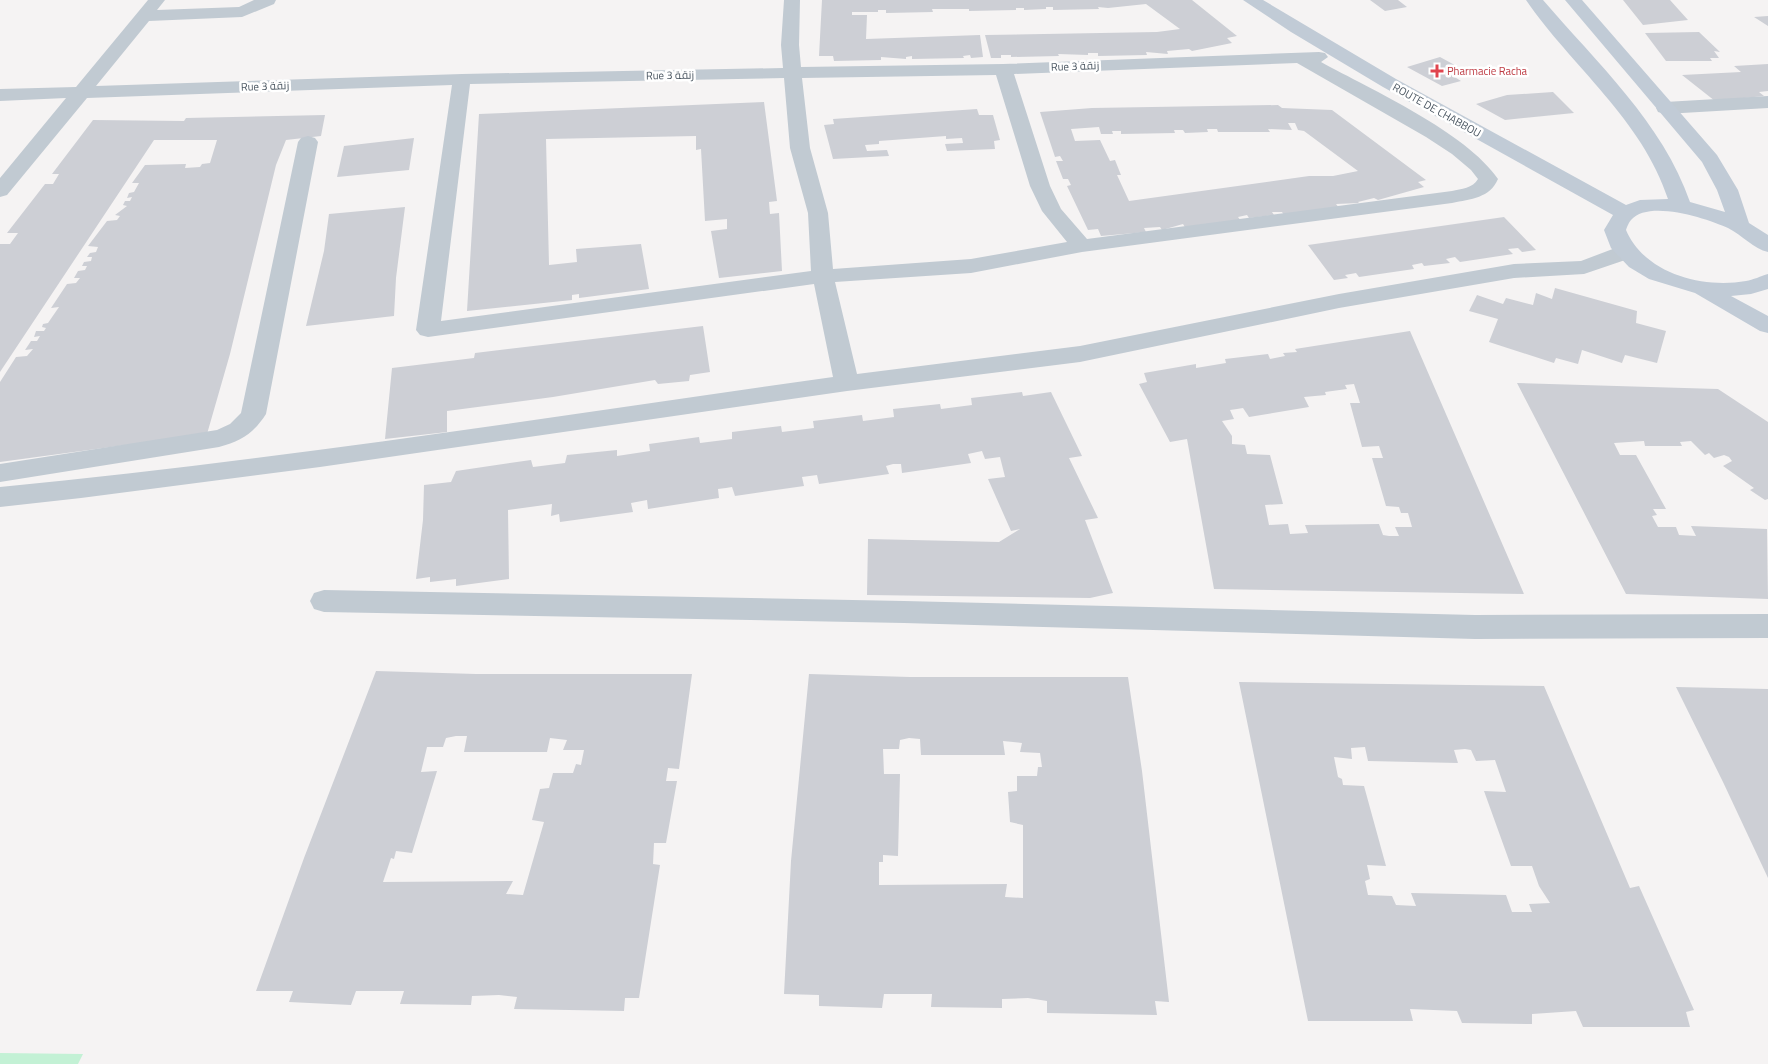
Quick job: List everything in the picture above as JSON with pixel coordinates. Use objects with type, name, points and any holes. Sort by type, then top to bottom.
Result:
[{"type":"street","points":[[0,191],[157,0]]},
{"type":"street","points":[[145,16],[242,12],[268,0]]},
{"type":"street","points":[[792,0],[790,45],[800,148],[818,213],[819,248],[847,383]]},
{"type":"street","name":"ROUTE DE CHABBOU","points":[[1251,0],[1340,55],[1626,214]]},
{"type":"street","points":[[1534,0],[1640,124],[1670,174],[1681,206]]},
{"type":"street","points":[[1572,0],[1710,159],[1724,181],[1734,202],[1739,224]]},
{"type":"street","name":"Rue 3 زنقة","points":[[0,95],[462,80],[1002,69],[1340,55]]},
{"type":"street","points":[[462,80],[428,330],[824,276],[971,266],[1082,246],[1452,197],[1475,192],[1485,186],[1488,179],[1485,172],[1474,161],[1428,130],[1301,58]]},
{"type":"street","points":[[1002,69],[1040,186],[1052,211],[1082,246]]},
{"type":"street","points":[[1665,108],[1768,102]]},
{"type":"street","points":[[0,473],[219,438],[238,431],[248,423],[253,414],[308,142]]},
{"type":"street","points":[[1767,244],[1739,224],[1717,215],[1681,206],[1649,206],[1626,214],[1620,218],[1615,230],[1616,238],[1626,252],[1656,273],[1699,288],[1768,326]]},
{"type":"street","points":[[0,496],[81,489],[320,458],[847,383],[1080,354],[1339,301],[1514,270],[1584,267],[1626,252]]},
{"type":"street","points":[[1699,288],[1740,290],[1768,281]]},
{"type":"street","points":[[324,601],[904,612],[1475,626],[1768,626]]},
{"type":"green space","points":[[0,1053],[83,1054],[78,1064],[0,1064]]},
{"type":"building","points":[[822,0],[1192,0],[1237,36],[1227,38],[1232,43],[1192,51],[1189,49],[1167,51],[1168,54],[1146,52],[1147,55],[1098,56],[1098,53],[1088,53],[1088,55],[1058,54],[1059,56],[1011,57],[1011,55],[1001,55],[1001,58],[991,58],[985,35],[1157,32],[1180,29],[1146,4],[1108,8],[1098,7],[1099,9],[1053,10],[1053,7],[1046,7],[1046,9],[1024,10],[1024,8],[1016,8],[1016,10],[969,11],[969,9],[932,9],[933,12],[886,13],[886,10],[878,10],[878,12],[852,12],[852,15],[867,15],[866,39],[980,35],[983,57],[971,58],[970,55],[963,56],[964,58],[912,59],[912,56],[906,57],[906,59],[881,57],[881,60],[834,61],[833,56],[819,56]]},
{"type":"building","points":[[1370,0],[1398,0],[1407,7],[1385,11]]},
{"type":"building","points":[[1623,0],[1670,0],[1688,20],[1643,25]]},
{"type":"building","points":[[1768,16],[1768,26],[1754,17]]},
{"type":"building","points":[[1699,32],[1720,52],[1714,51],[1719,58],[1710,58],[1712,61],[1666,61],[1645,33]]},
{"type":"building","points":[[1440,57],[1462,69],[1448,73],[1461,81],[1442,86],[1407,67]]},
{"type":"building","points":[[1768,64],[1768,91],[1759,92],[1764,96],[1715,101],[1682,75],[1741,72],[1734,66]]},
{"type":"building","points":[[1553,92],[1574,113],[1505,120],[1476,104],[1507,95]]},
{"type":"building","points":[[764,102],[777,201],[769,202],[770,214],[779,213],[782,271],[719,278],[711,231],[727,229],[727,219],[705,221],[701,149],[696,150],[696,136],[546,139],[549,265],[577,262],[576,249],[641,244],[649,289],[579,298],[579,294],[572,295],[572,300],[467,311],[479,114]]},
{"type":"building","points":[[1278,105],[1282,108],[1332,110],[1426,180],[1418,182],[1424,187],[1378,200],[1374,198],[1359,203],[1336,204],[1339,208],[1284,215],[1282,212],[1272,212],[1274,215],[1249,218],[1247,215],[1238,217],[1241,221],[1186,229],[1183,224],[1162,230],[1160,227],[1144,228],[1146,232],[1101,236],[1098,229],[1088,230],[1067,186],[1071,185],[1068,179],[1063,179],[1056,161],[1063,161],[1060,156],[1055,157],[1040,112],[1092,108]],"holes":[[[1288,123],[1295,123],[1298,130],[1304,131],[1358,171],[1333,176],[1309,176],[1129,201],[1117,175],[1121,175],[1115,160],[1110,161],[1100,140],[1075,141],[1071,129],[1099,127],[1101,134],[1113,134],[1112,131],[1121,131],[1121,134],[1175,133],[1174,130],[1183,130],[1185,133],[1208,132],[1207,129],[1217,129],[1218,132],[1270,132],[1268,129],[1292,130]]]},
{"type":"building","points":[[977,109],[979,115],[993,115],[1000,140],[994,141],[995,149],[947,151],[945,144],[963,143],[962,138],[946,139],[946,136],[879,141],[879,144],[865,145],[867,151],[887,150],[889,156],[833,159],[824,125],[834,124],[833,119]]},
{"type":"building","points":[[325,115],[321,136],[286,140],[276,165],[230,354],[207,434],[0,462],[0,382],[16,357],[27,356],[33,349],[25,350],[31,341],[37,341],[40,336],[34,337],[36,331],[44,331],[46,328],[42,327],[43,324],[48,323],[59,307],[51,308],[67,284],[76,283],[80,278],[74,278],[78,271],[85,270],[87,266],[82,266],[84,262],[91,261],[92,257],[87,257],[90,253],[96,252],[98,247],[88,246],[107,221],[117,220],[120,216],[115,215],[127,206],[123,205],[125,201],[130,201],[132,197],[127,198],[129,193],[134,192],[139,183],[132,183],[145,165],[186,164],[185,168],[200,167],[202,164],[210,163],[217,140],[154,140],[0,372],[0,244],[10,244],[18,233],[7,233],[45,184],[53,184],[59,174],[52,174],[93,120],[184,121],[186,118]]},
{"type":"building","points":[[414,138],[409,170],[337,177],[344,146]]},
{"type":"building","points":[[405,207],[396,278],[394,316],[306,326],[324,251],[329,214]]},
{"type":"building","points":[[1504,217],[1536,250],[1522,252],[1518,248],[1508,249],[1513,254],[1460,262],[1455,257],[1446,259],[1450,263],[1424,266],[1422,263],[1412,265],[1414,269],[1359,277],[1356,273],[1345,275],[1348,278],[1334,280],[1308,245]]},
{"type":"building","points":[[1555,288],[1637,311],[1636,323],[1666,331],[1657,363],[1625,355],[1622,363],[1582,350],[1578,364],[1556,358],[1554,363],[1489,342],[1498,319],[1469,311],[1477,295],[1503,304],[1506,298],[1533,305],[1536,293],[1552,299]]},
{"type":"building","points":[[703,326],[710,372],[690,375],[689,381],[658,384],[655,380],[553,397],[447,411],[447,432],[385,439],[392,368],[474,358],[475,353]]},
{"type":"building","points":[[1410,331],[1524,594],[1214,589],[1187,439],[1170,442],[1139,384],[1147,382],[1144,373],[1196,364],[1196,368],[1226,363],[1225,359],[1268,354],[1270,359],[1285,356],[1283,353],[1297,352],[1295,349]],"holes":[[[1354,384],[1360,403],[1350,403],[1362,447],[1379,446],[1383,458],[1372,458],[1386,506],[1399,507],[1401,513],[1408,513],[1412,527],[1395,527],[1399,536],[1389,536],[1383,535],[1379,524],[1305,525],[1308,533],[1290,534],[1288,524],[1269,525],[1265,505],[1283,504],[1270,455],[1247,454],[1245,445],[1232,444],[1232,436],[1222,421],[1234,419],[1230,410],[1243,408],[1249,417],[1309,407],[1304,397],[1326,395],[1325,392],[1347,389],[1345,385]]]},
{"type":"building","points":[[1517,383],[1718,389],[1768,422],[1768,499],[1765,500],[1750,490],[1754,488],[1723,466],[1732,461],[1729,457],[1724,455],[1714,458],[1709,453],[1705,455],[1691,441],[1680,442],[1682,446],[1645,446],[1644,441],[1614,443],[1620,455],[1636,455],[1666,509],[1653,509],[1657,515],[1652,516],[1658,527],[1676,527],[1679,535],[1696,536],[1691,526],[1767,529],[1768,599],[1626,594]]},
{"type":"building","points":[[1022,392],[1023,396],[1051,392],[1082,456],[1069,458],[1098,518],[1085,520],[1113,593],[1090,598],[867,595],[868,539],[999,542],[1020,529],[1011,531],[988,479],[1005,477],[1000,457],[985,459],[982,451],[968,454],[971,463],[902,473],[901,464],[893,464],[886,466],[889,474],[819,484],[817,475],[802,477],[804,486],[735,496],[732,487],[718,489],[719,498],[648,509],[647,500],[631,503],[633,512],[560,522],[559,514],[551,516],[552,504],[508,510],[509,579],[456,586],[456,579],[430,582],[430,577],[416,579],[423,520],[424,485],[451,482],[456,471],[531,460],[533,467],[565,463],[567,455],[617,450],[617,456],[650,451],[649,444],[699,437],[700,443],[732,439],[732,432],[781,426],[782,432],[814,428],[813,421],[862,415],[863,421],[894,417],[893,409],[940,404],[941,409],[972,405],[971,398]]},
{"type":"building","points":[[376,671],[476,674],[692,674],[679,769],[668,768],[666,781],[677,781],[666,843],[654,843],[653,864],[660,865],[639,998],[625,998],[624,1011],[514,1009],[517,997],[499,995],[472,996],[471,1005],[400,1004],[404,991],[356,991],[351,1005],[289,1002],[293,991],[256,991],[304,858]],"holes":[[[467,736],[464,752],[547,752],[550,738],[567,740],[563,750],[584,750],[581,765],[576,764],[573,773],[553,773],[549,788],[540,789],[532,820],[544,822],[523,895],[506,894],[513,881],[383,882],[391,858],[394,859],[396,851],[412,853],[437,771],[421,772],[427,747],[443,747],[446,738]]]},
{"type":"building","points":[[809,674],[910,677],[1128,677],[1142,771],[1169,1002],[1155,1001],[1157,1015],[1047,1013],[1047,1001],[1028,998],[1002,999],[1002,1008],[931,1007],[932,994],[884,994],[882,1008],[819,1006],[819,995],[784,994],[791,861]],"holes":[[[909,738],[920,739],[921,755],[1005,755],[1003,741],[1022,743],[1020,752],[1040,753],[1042,767],[1038,767],[1037,776],[1017,776],[1017,791],[1008,792],[1010,822],[1023,825],[1023,898],[1005,897],[1007,884],[879,885],[879,862],[883,862],[883,855],[898,856],[900,774],[884,774],[883,749],[899,749],[900,740]]]},
{"type":"building","points":[[1239,682],[1544,686],[1630,888],[1639,886],[1694,1010],[1686,1012],[1690,1027],[1583,1027],[1576,1011],[1532,1014],[1532,1024],[1462,1023],[1457,1011],[1410,1009],[1413,1021],[1308,1021]],"holes":[[[1365,747],[1368,761],[1458,763],[1454,750],[1465,749],[1471,750],[1476,761],[1495,760],[1506,792],[1484,791],[1511,866],[1532,866],[1539,886],[1550,903],[1529,904],[1532,912],[1512,912],[1506,895],[1411,893],[1416,906],[1396,905],[1392,896],[1368,895],[1365,881],[1370,879],[1367,865],[1386,866],[1364,786],[1343,785],[1342,779],[1338,777],[1334,757],[1352,759],[1351,748]]]},
{"type":"building","points":[[1676,687],[1768,689],[1768,878],[1723,782]]},
{"type":"place","name":"Pharmacie Racha","points":[[1437,71]]}]
